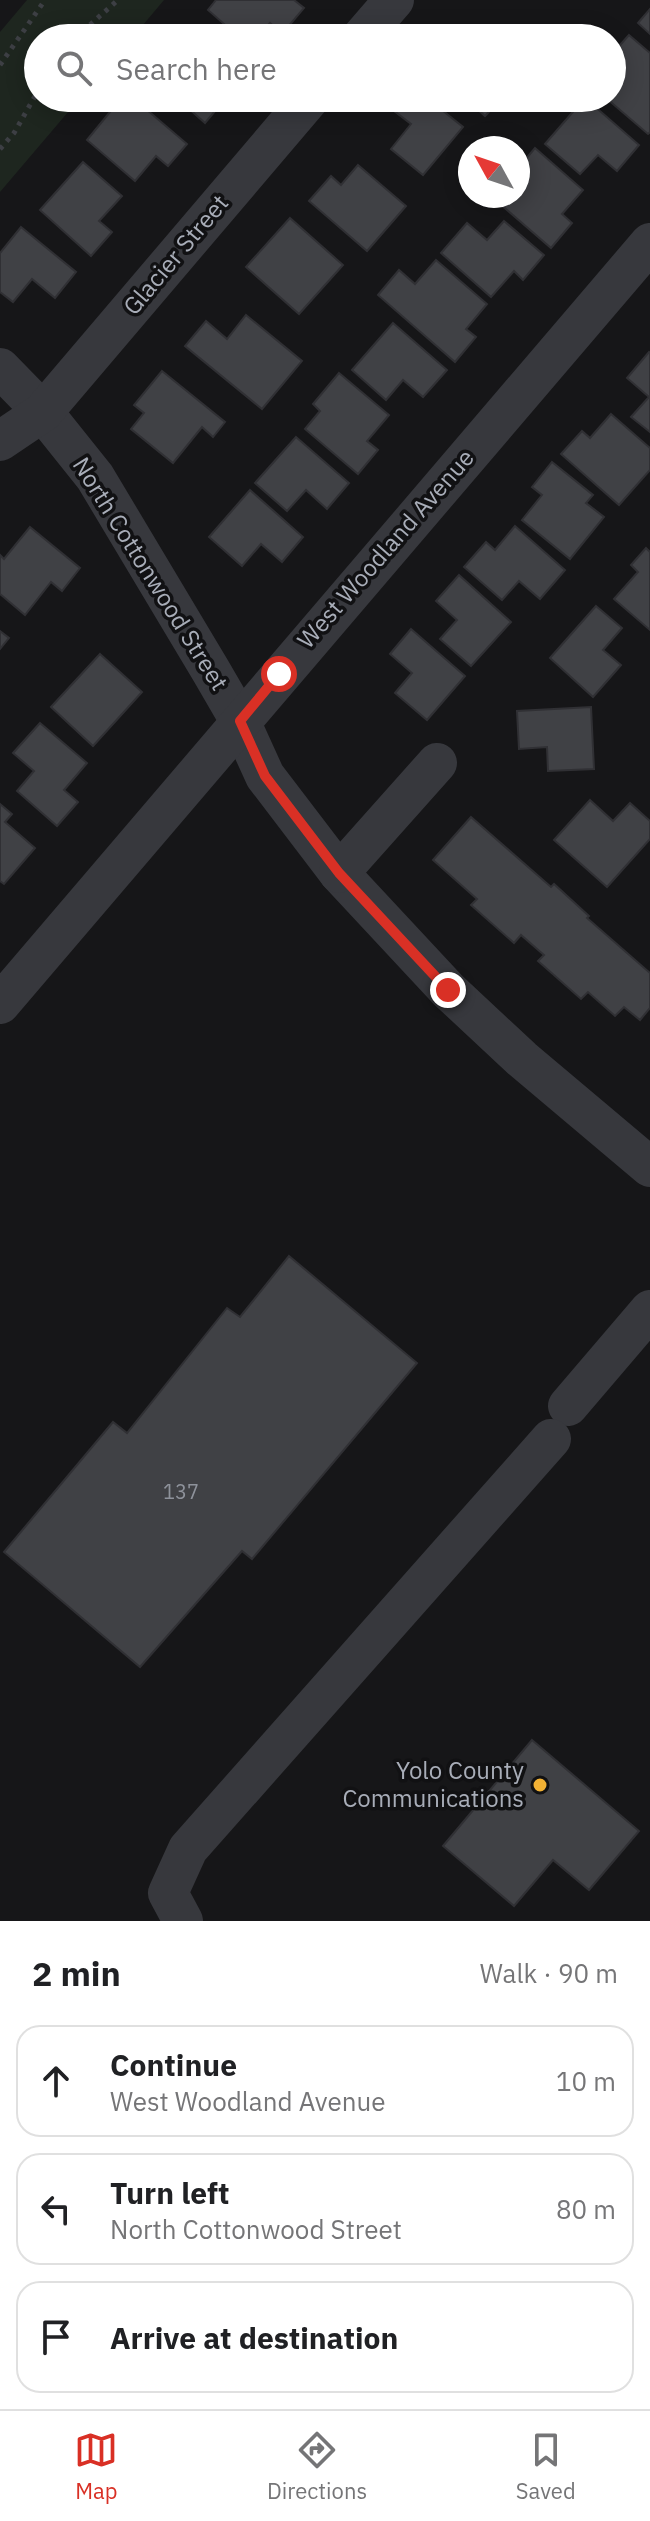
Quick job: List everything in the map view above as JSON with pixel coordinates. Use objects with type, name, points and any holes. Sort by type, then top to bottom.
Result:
[{"type":"street","points":[[373,24],[394,0]]},
{"type":"street","name":"Glacier Street","points":[[0,441],[43,412],[298,112]]},
{"type":"street","name":"West Woodland Avenue","points":[[0,1004],[650,243]]},
{"type":"street","name":"North Cottonwood Street","points":[[0,368],[43,412],[95,477],[240,721],[265,776],[339,873],[448,990],[522,1059],[650,1167]]},
{"type":"street","points":[[339,873],[437,763]]},
{"type":"street","points":[[183,1921],[168,1893],[188,1849],[560,1423],[650,1310]]},
{"type":"path","points":[[30,24],[45,0]]},
{"type":"path","points":[[91,24],[118,0]]},
{"type":"path","points":[[0,65],[24,33]]},
{"type":"path","points":[[0,149],[26,112]]},
{"type":"shaded area","points":[[27,0],[164,0],[144,24],[24,24],[24,112],[68,112],[0,192],[0,32]]},
{"type":"building","points":[[216,0],[294,0],[304,8],[290,24],[224,24],[208,10]]},
{"type":"building","points":[[650,9],[650,34],[638,23]]},
{"type":"building","points":[[629,35],[650,53],[648,134],[622,112],[626,112],[626,38]]},
{"type":"building","points":[[110,112],[149,112],[187,144],[168,166],[156,156],[135,181],[87,140]]},
{"type":"building","points":[[193,112],[214,112],[205,123]]},
{"type":"building","points":[[395,112],[444,112],[463,127],[423,175],[391,149],[411,124]]},
{"type":"building","points":[[573,112],[601,112],[639,145],[617,171],[598,155],[580,174],[545,144]]},
{"type":"building","points":[[535,148],[583,190],[562,214],[572,223],[551,248],[505,208],[530,208],[530,154]]},
{"type":"building","points":[[83,162],[122,196],[99,221],[112,232],[91,256],[40,210]]},
{"type":"building","points":[[358,165],[406,206],[367,251],[309,201],[331,176],[341,185]]},
{"type":"building","points":[[290,218],[343,265],[299,314],[246,267]]},
{"type":"building","points":[[504,221],[544,255],[523,280],[514,271],[491,297],[441,253],[467,223],[487,240]]},
{"type":"building","points":[[21,227],[76,272],[55,298],[32,279],[13,302],[0,292],[0,253]]},
{"type":"building","points":[[436,260],[487,304],[466,329],[476,337],[455,362],[378,295],[399,270],[415,284]]},
{"type":"building","points":[[246,315],[302,361],[262,409],[185,346],[206,321],[227,339]]},
{"type":"building","points":[[393,323],[447,370],[423,397],[403,380],[386,400],[352,370]]},
{"type":"building","points":[[649,352],[650,432],[631,417],[649,397],[627,378]]},
{"type":"building","points":[[162,371],[225,422],[213,437],[202,427],[173,463],[131,429],[144,413],[134,405]]},
{"type":"building","points":[[339,373],[389,415],[367,441],[378,450],[358,474],[305,429],[320,411],[313,404]]},
{"type":"building","points":[[611,414],[650,448],[650,470],[619,505],[561,454],[582,431],[590,438]]},
{"type":"building","points":[[296,437],[349,483],[327,509],[306,490],[287,511],[255,483]]},
{"type":"building","points":[[552,462],[593,495],[586,503],[604,517],[570,559],[522,520],[542,495],[532,487]]},
{"type":"building","points":[[250,490],[303,537],[282,562],[261,544],[242,566],[209,537]]},
{"type":"building","points":[[515,526],[565,570],[540,599],[519,581],[502,600],[464,567],[486,542],[495,550]]},
{"type":"building","points":[[30,527],[80,568],[62,591],[51,582],[25,615],[0,594],[0,555],[4,559]]},
{"type":"building","points":[[646,548],[650,552],[650,630],[614,599],[638,572],[631,565]]},
{"type":"building","points":[[459,575],[511,622],[471,666],[440,639],[457,620],[436,601]]},
{"type":"building","points":[[596,606],[622,628],[603,650],[621,665],[593,697],[550,658]]},
{"type":"building","points":[[411,629],[465,676],[427,720],[395,693],[412,673],[390,654]]},
{"type":"building","points":[[0,631],[9,638],[0,649]]},
{"type":"building","points":[[100,654],[142,692],[93,746],[51,707]]},
{"type":"building","points":[[591,707],[594,769],[548,771],[547,747],[519,749],[517,711]]},
{"type":"building","points":[[40,723],[87,763],[64,790],[78,802],[57,826],[17,791],[34,771],[13,753]]},
{"type":"building","points":[[590,800],[613,821],[630,803],[650,821],[650,839],[607,887],[554,840]]},
{"type":"building","points":[[0,804],[12,814],[5,822],[35,848],[4,884],[0,881]]},
{"type":"building","points":[[471,817],[551,887],[554,884],[589,916],[587,918],[650,973],[650,1008],[640,1020],[624,1007],[615,1016],[588,992],[581,999],[538,961],[544,955],[521,935],[514,943],[471,905],[477,899],[433,860]]},
{"type":"building","points":[[289,1256],[417,1363],[252,1559],[242,1551],[140,1667],[4,1552],[113,1422],[127,1433],[227,1308],[240,1317]]},
{"type":"building","name":"Yolo County Communications","points":[[532,1740],[639,1831],[589,1890],[553,1860],[514,1906],[443,1846]]},
{"type":"place","name":"Yolo County Communications","points":[[540,1785]]},
{"type":"route","points":[[279,674],[240,721],[265,776],[339,873],[448,990]]}]
